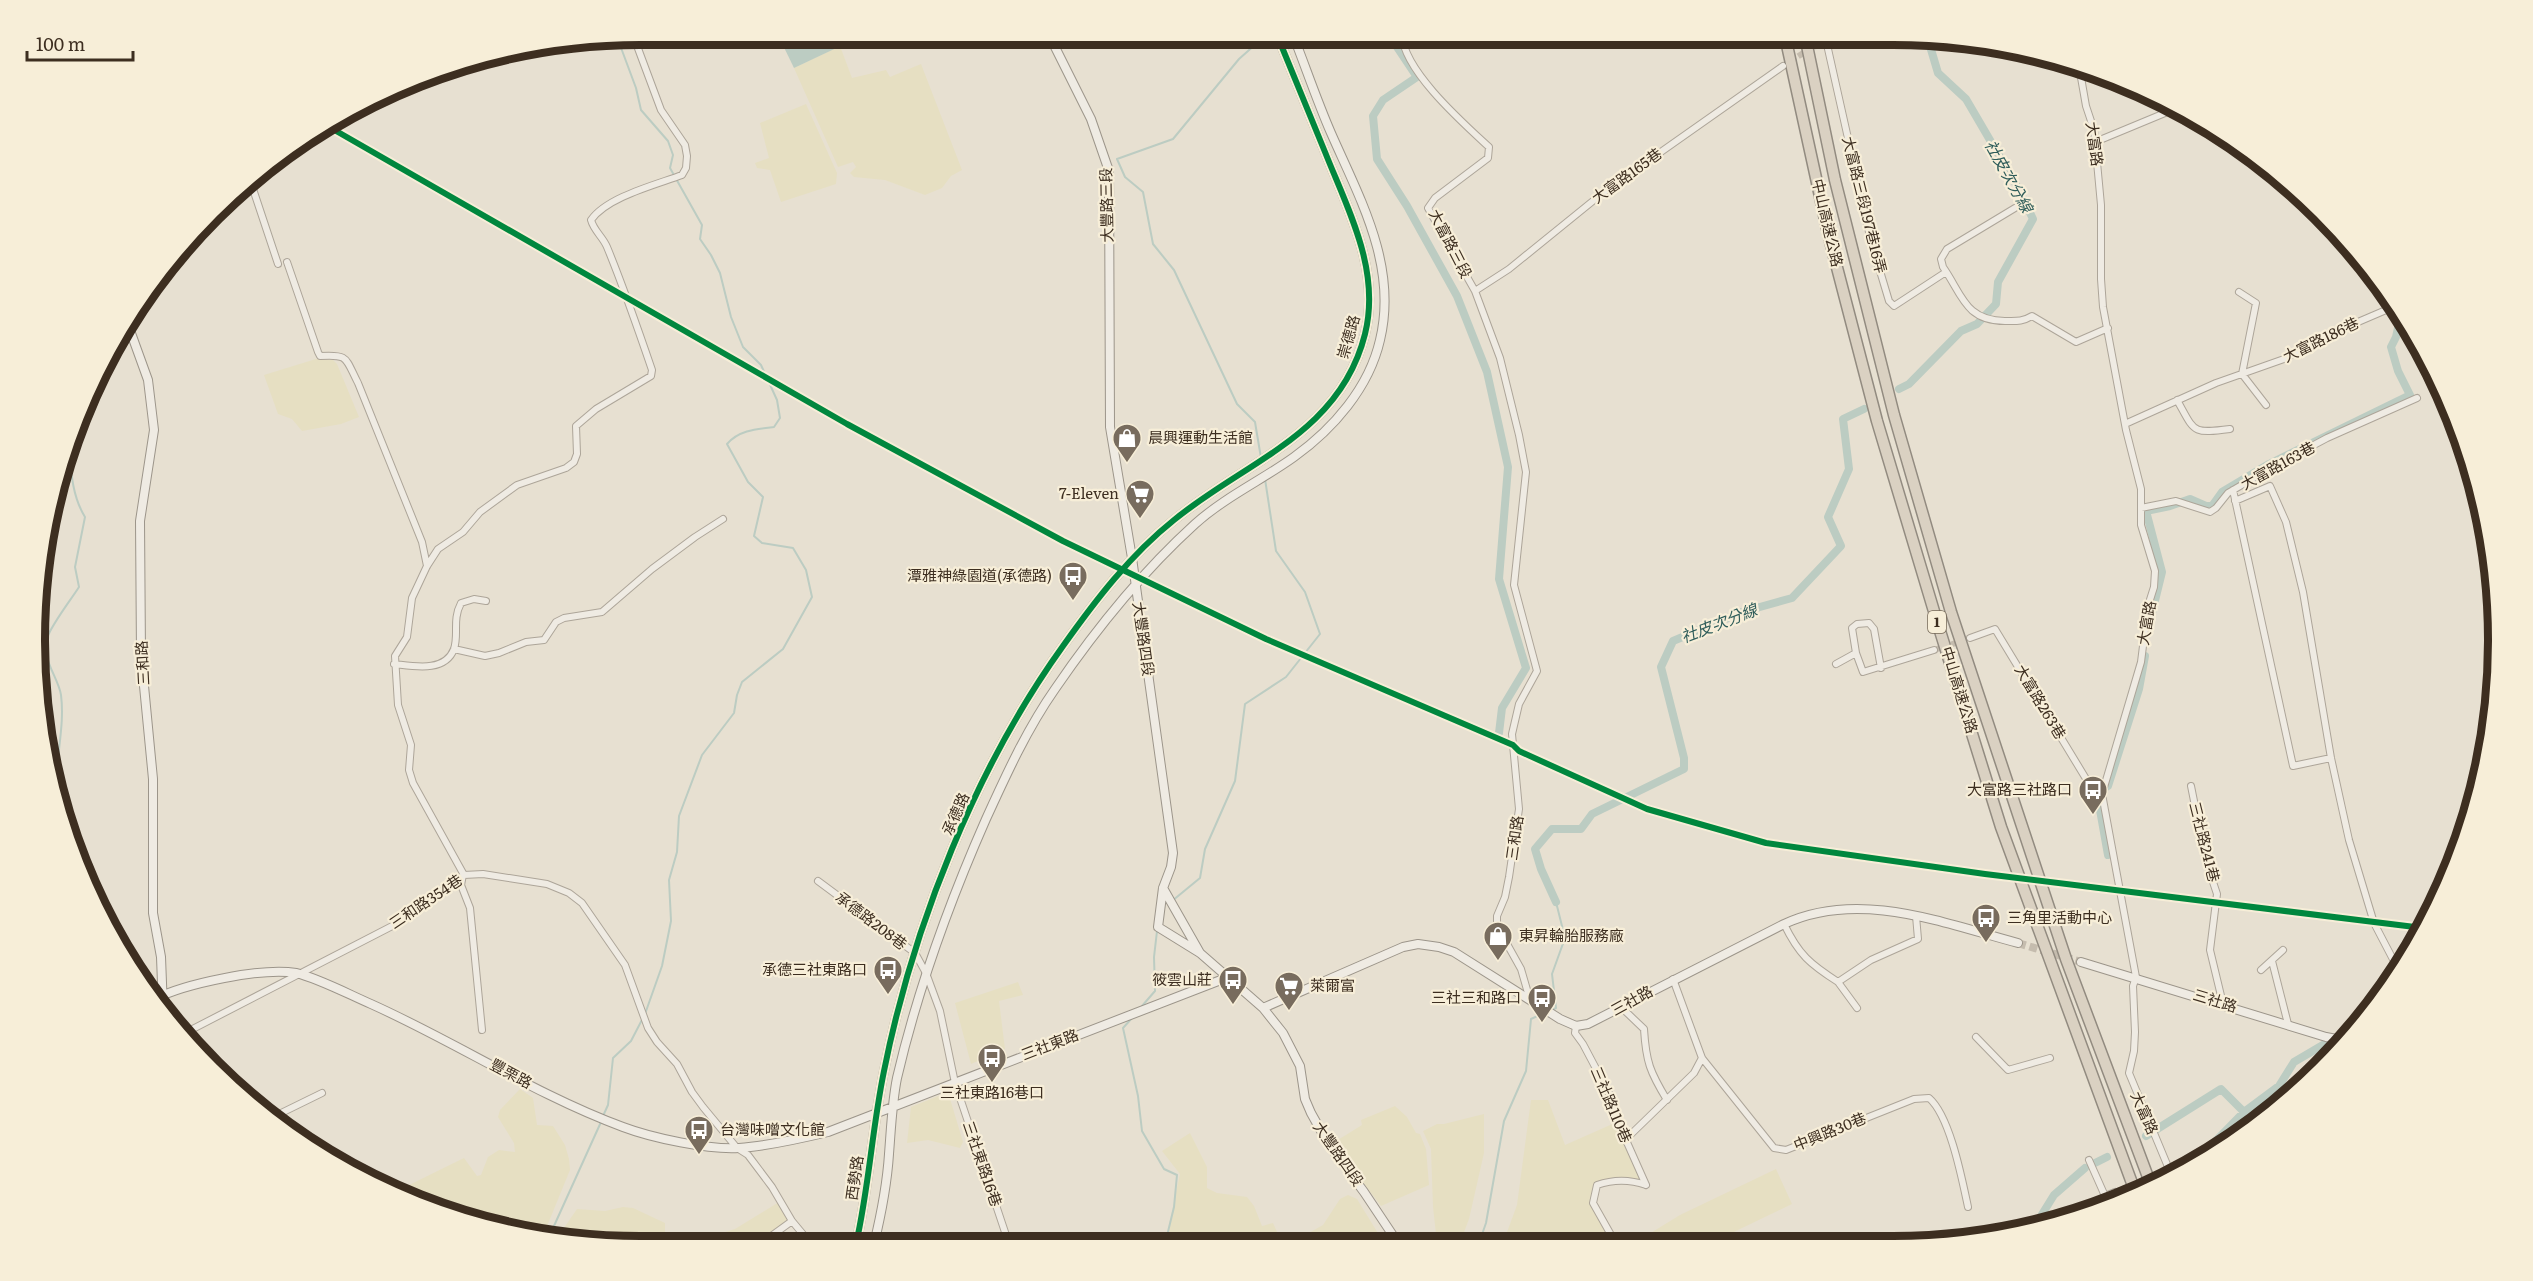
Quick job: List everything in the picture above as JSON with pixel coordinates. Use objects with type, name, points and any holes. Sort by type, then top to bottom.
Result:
[{"type":"highway","name":"中山高速公路","points":[[1787,45],[1828,232],[1871,399],[1936,618],[2001,827],[2133,1185]]},
{"type":"highway","name":"中山高速公路","points":[[1806,45],[1835,180],[1880,356],[1951,612],[2066,959],[2148,1178]]},
{"type":"street","points":[[482,1030],[470,908],[461,885],[464,875],[413,783],[409,770],[411,745],[398,705],[395,656],[407,637],[412,598],[438,549],[463,532],[480,512],[517,485],[566,468],[574,462],[576,426],[596,408],[651,376],[652,370],[628,299],[606,243],[594,228],[591,220],[598,210],[635,192],[682,175],[686,168],[685,145],[661,110],[637,45]]},
{"type":"street","name":"大豐路三段","points":[[1054,45],[1091,119],[1109,171],[1109,388]]},
{"type":"street","name":"崇德路","points":[[1132,558],[1171,522],[1211,491],[1289,443],[1321,414],[1344,384],[1358,358],[1370,309],[1367,268],[1356,227],[1281,45]]},
{"type":"street","name":"崇德路","points":[[1136,584],[1199,520],[1294,457],[1336,421],[1360,388],[1380,342],[1384,315],[1383,270],[1379,247],[1297,45]]},
{"type":"street","name":"大富路三段","points":[[1403,45],[1446,108],[1489,147],[1488,158],[1435,198],[1428,208],[1475,291],[1500,358],[1519,435],[1526,472],[1514,585],[1537,671]]},
{"type":"street","name":"大富路三段197巷16弄","points":[[1827,45],[1869,231],[1889,301],[1894,306],[1947,272]]},
{"type":"street","name":"大富路165巷","points":[[1475,291],[1509,269],[1604,192],[1783,66]]},
{"type":"street","name":"大富路","points":[[2081,76],[2095,142],[2101,205],[2101,279],[2108,328],[2125,424],[2141,489],[2141,525],[2155,571],[2138,671],[2102,794],[2136,977],[2133,986],[2134,1051],[2129,1073],[2168,1168]]},
{"type":"street","points":[[2095,142],[2167,112]]},
{"type":"street","points":[[253,189],[278,264]]},
{"type":"street","points":[[2015,208],[1947,249],[1941,259],[1970,311],[1991,320],[2023,321],[2032,316],[2076,342],[2108,328]]},
{"type":"street","points":[[287,262],[320,356],[340,355],[345,358],[358,383],[422,542],[427,566]]},
{"type":"street","points":[[2239,292],[2256,303],[2242,374],[2266,405]]},
{"type":"street","name":"大富路186巷","points":[[2125,424],[2177,400],[2284,359],[2337,331],[2388,310]]},
{"type":"street","name":"三和路","points":[[131,333],[148,380],[154,430],[140,521],[141,656],[153,779],[153,913],[161,957],[159,990]]},
{"type":"street","name":"大豐路四段","points":[[1109,388],[1110,427],[1136,584],[1173,853],[1171,867],[1163,888],[1158,927],[1200,953],[1263,1008],[1294,1050],[1300,1066],[1305,1099],[1321,1131],[1393,1236]]},
{"type":"street","name":"大富路163巷","points":[[2140,508],[2176,501],[2210,512],[2233,490],[2327,438],[2417,398]]},
{"type":"street","points":[[2177,400],[2188,423],[2194,429],[2212,432],[2230,429]]},
{"type":"street","points":[[2235,501],[2270,486],[2286,522],[2306,606],[2331,758],[2349,840],[2374,923],[2394,962]]},
{"type":"street","points":[[2233,490],[2293,766],[2331,758]]},
{"type":"street","points":[[454,649],[485,656],[499,653],[526,642],[544,640],[556,622],[564,618],[602,612],[652,569],[723,519]]},
{"type":"street","name":"承德路","points":[[876,1114],[895,1023],[915,953],[944,870],[980,787],[1018,714],[1064,645],[1132,558]]},
{"type":"street","name":"承德路","points":[[892,1109],[897,1078],[926,973],[964,869],[1005,777],[1036,718],[1093,635],[1136,584]]},
{"type":"street","points":[[394,664],[423,667],[437,665],[446,659],[454,649],[455,614],[461,603],[474,599],[486,602]]},
{"type":"street","points":[[1881,668],[1874,629],[1869,623],[1857,624],[1852,628],[1856,653],[1863,672],[1881,668],[1934,650]]},
{"type":"street","name":"大富路263巷","points":[[1970,638],[1995,629],[2091,787],[2104,784]]},
{"type":"street","points":[[1836,664],[1856,653]]},
{"type":"street","name":"三和路","points":[[1530,1000],[1521,969],[1497,926],[1497,916],[1505,897],[1520,809],[1512,734],[1519,704],[1537,671]]},
{"type":"street","name":"三社路241巷","points":[[2191,786],[2206,861],[2217,894],[2210,950],[2223,1004]]},
{"type":"street","name":"三和路354巷","points":[[191,1030],[400,922],[464,875],[483,874],[547,884],[570,893],[582,903],[625,965],[648,1028],[677,1064],[692,1092],[737,1148]]},
{"type":"street","name":"承德路208巷","points":[[818,881],[915,953],[926,973]]},
{"type":"street","name":"大豐路四段","points":[[1163,888],[1200,953]]},
{"type":"street","name":"三社路","points":[[1576,1026],[1588,1024],[1622,1008],[1673,979],[1784,924],[1817,912],[1874,908],[1916,916],[2018,943]]},
{"type":"street","points":[[1838,982],[1871,960],[1918,939],[1916,916]]},
{"type":"street","points":[[1784,924],[1796,949],[1816,968],[1838,982],[1857,1008]]},
{"type":"street","points":[[1263,1008],[1391,951],[1418,944],[1454,952],[1576,1026]]},
{"type":"street","points":[[2261,970],[2283,950]]},
{"type":"street","points":[[2271,961],[2288,1024]]},
{"type":"street","name":"三社路","points":[[2081,962],[2335,1039]]},
{"type":"street","name":"豐栗路","points":[[163,996],[243,974],[271,972],[296,974],[419,1025],[571,1105],[625,1128],[670,1140],[737,1148],[796,1140],[828,1132],[876,1114]]},
{"type":"street","name":"三社東路16巷","points":[[926,973],[940,1011],[955,1083],[1006,1236]]},
{"type":"street","name":"三社東路","points":[[876,1114],[1226,978]]},
{"type":"street","name":"中興路30巷","points":[[1673,979],[1702,1058],[1774,1148],[1786,1150],[1914,1099],[1929,1098],[1937,1105],[1944,1122],[1960,1171],[1968,1207]]},
{"type":"street","points":[[1622,1008],[1644,1029],[1646,1060],[1650,1073],[1667,1100]]},
{"type":"street","name":"三社路110巷","points":[[1576,1026],[1575,1033],[1610,1095],[1609,1102],[1646,1185],[1634,1180],[1618,1180],[1597,1185],[1593,1203],[1612,1236]]},
{"type":"street","points":[[1976,1037],[2008,1070],[2050,1058]]},
{"type":"street","points":[[1625,1140],[1694,1073],[1702,1058]]},
{"type":"street","points":[[279,1114],[322,1093]]},
{"type":"street","name":"西勢路","points":[[875,1236],[889,1158],[892,1109]]},
{"type":"street","name":"西勢路","points":[[858,1236],[876,1114]]},
{"type":"street","points":[[737,1148],[748,1155],[804,1236]]},
{"type":"street","points":[[2089,1160],[2105,1196],[2115,1192]]},
{"type":"street","points":[[771,1236],[792,1221]]},
{"type":"shaded area","points":[[783,45],[843,45],[794,68]]},
{"type":"shaded area","points":[[840,46],[852,78],[886,70],[890,77],[921,64],[962,170],[951,176],[942,188],[925,195],[885,180],[854,177],[850,173],[856,167],[853,162],[838,167],[794,68]]},
{"type":"shaded area","points":[[806,104],[837,173],[836,184],[781,202],[770,170],[757,168],[755,163],[769,158],[760,123]]},
{"type":"shaded area","points":[[316,359],[333,360],[337,364],[359,417],[341,424],[302,431],[292,419],[278,414],[264,375]]},
{"type":"shaded area","points":[[1018,982],[1023,995],[999,1001],[1005,1049],[971,1064],[955,1003]]},
{"type":"shaded area","points":[[520,1089],[533,1098],[537,1125],[553,1126],[565,1145],[570,1170],[546,1228],[486,1216],[405,1187],[464,1158],[477,1176],[481,1175],[488,1157],[499,1150],[515,1152],[514,1143],[498,1117],[500,1110]]},
{"type":"shaded area","points":[[948,1092],[963,1142],[960,1148],[928,1140],[907,1143],[911,1107]]},
{"type":"shaded area","points":[[1531,1100],[1548,1100],[1565,1145],[1617,1122],[1641,1180],[1619,1178],[1597,1185],[1594,1199],[1612,1236],[1506,1236],[1517,1205]]},
{"type":"shaded area","points":[[1395,1106],[1407,1117],[1416,1133],[1420,1134],[1426,1149],[1429,1185],[1381,1206],[1333,1143],[1362,1125],[1361,1120]]},
{"type":"shaded area","points":[[1484,1114],[1484,1153],[1469,1219],[1463,1236],[1436,1236],[1431,1149],[1423,1131],[1437,1124]]},
{"type":"shaded area","points":[[1190,1133],[1207,1167],[1207,1188],[1217,1193],[1247,1197],[1254,1206],[1262,1226],[1273,1223],[1279,1236],[1167,1236],[1180,1174],[1162,1151]]},
{"type":"shaded area","points":[[1776,1169],[1792,1204],[1725,1236],[1646,1236],[1680,1215]]},
{"type":"shaded area","points":[[1348,1195],[1357,1199],[1380,1236],[1303,1236],[1323,1225],[1340,1199]]},
{"type":"shaded area","points":[[779,1202],[788,1220],[767,1236],[713,1236],[735,1229]]},
{"type":"shaded area","points":[[623,1207],[633,1208],[665,1223],[665,1236],[602,1235],[562,1231],[577,1209],[605,1211]]},
{"type":"waterway","points":[[1255,45],[1239,59],[1173,139],[1117,159],[1125,177],[1143,192],[1153,244],[1174,270],[1237,404],[1255,422],[1261,458]]},
{"type":"waterway","points":[[1396,45],[1417,77],[1383,100],[1373,116],[1377,159],[1407,206],[1457,296],[1487,372],[1508,467],[1499,579],[1526,668],[1502,708],[1499,733]]},
{"type":"waterway","points":[[603,1116],[608,1105],[613,1058],[631,1041],[645,1014],[662,966],[671,921],[669,880],[677,852],[679,816],[702,755],[734,713],[742,682],[783,649],[812,597],[806,570],[793,548],[762,543],[754,536],[763,497],[748,482],[727,444],[743,433],[774,427],[780,418],[777,400],[761,365],[743,347],[731,317],[720,273],[700,239],[702,225],[670,168],[673,155],[668,141],[641,110],[636,88],[620,46]]},
{"type":"waterway","name":"社皮次分線","points":[[1899,389],[1909,384],[1961,331],[1977,324],[1996,304],[1998,282],[2033,219],[2018,188],[1966,99],[1938,73],[1930,46]]},
{"type":"waterway","points":[[2148,629],[2162,572],[2146,511],[2190,499],[2206,506],[2212,506],[2222,492],[2269,464],[2410,395],[2398,371],[2391,347],[2398,327]]},
{"type":"waterway","name":"社皮次分線","points":[[1556,902],[1535,849],[1552,829],[1581,829],[1592,814],[1684,769],[1684,758],[1661,667],[1673,641],[1742,612],[1792,598],[1841,546],[1828,517],[1849,469],[1843,419],[1864,409]]},
{"type":"waterway","points":[[57,763],[62,724],[61,695],[48,660],[46,645],[53,626],[79,587],[75,567],[85,517],[75,492],[71,467]]},
{"type":"waterway","points":[[1172,901],[1200,878],[1205,849],[1235,781],[1245,704],[1286,677],[1320,634],[1305,592],[1276,551],[1265,479]]},
{"type":"waterway","points":[[2108,855],[2097,793],[2108,786],[2139,689],[2145,656]]},
{"type":"waterway","points":[[1552,1010],[1556,1008],[1552,974],[1565,938],[1556,902]]},
{"type":"waterway","points":[[1142,1006],[1155,991],[1154,957],[1157,931]]},
{"type":"waterway","points":[[1481,1236],[1486,1223],[1504,1121],[1526,1071],[1531,1019],[1544,1013]]},
{"type":"waterway","points":[[1132,1018],[1123,1028],[1138,1096],[1142,1131],[1164,1169],[1177,1175],[1174,1207],[1167,1236]]},
{"type":"waterway","points":[[2217,1140],[2244,1112],[2279,1086],[2294,1062],[2328,1042]]},
{"type":"waterway","points":[[2146,1136],[2221,1089],[2244,1112]]},
{"type":"waterway","points":[[552,1229],[601,1122]]},
{"type":"waterway","points":[[2095,1163],[2107,1157]]},
{"type":"waterway","points":[[2040,1218],[2054,1195],[2085,1168]]},
{"type":"tunnel","points":[[1783,66],[1816,45]]},
{"type":"tunnel","points":[[1934,650],[1962,641]]},
{"type":"tunnel","points":[[2018,943],[2081,962]]},
{"type":"tunnel","points":[[2115,1192],[2158,1174]]},
{"type":"cycle path","points":[[857,1236],[884,1071],[896,1016],[912,960],[930,905],[952,850],[1002,743],[1063,646],[1128,563],[1174,520],[1259,462],[1313,421],[1335,397],[1353,368],[1365,334],[1369,310],[1369,287],[1360,241],[1281,45]]},
{"type":"cycle path","points":[[335,130],[847,424],[1063,541],[1266,639],[1513,745],[1519,751],[1647,809],[1766,843],[1985,874],[2414,927]]},
{"type":"place","name":"晨興運動生活館","points":[[1127,464]]},
{"type":"place","name":"7-Eleven","points":[[1140,520]]},
{"type":"place","name":"潭雅神綠園道(承德路)","points":[[1073,602]]},
{"type":"place","name":"大富路三社路口","points":[[2093,816]]},
{"type":"place","name":"三角里活動中心","points":[[1986,944]]},
{"type":"place","name":"東昇輪胎服務廠","points":[[1498,962]]},
{"type":"place","name":"承德三社東路口","points":[[888,996]]},
{"type":"place","name":"筱雲山莊","points":[[1233,1006]]},
{"type":"place","name":"萊爾富","points":[[1289,1012]]},
{"type":"place","name":"三社三和路口","points":[[1542,1024]]},
{"type":"place","name":"三社東路16巷口","points":[[992,1084]]},
{"type":"place","name":"台灣味噌文化館","points":[[699,1156]]}]
